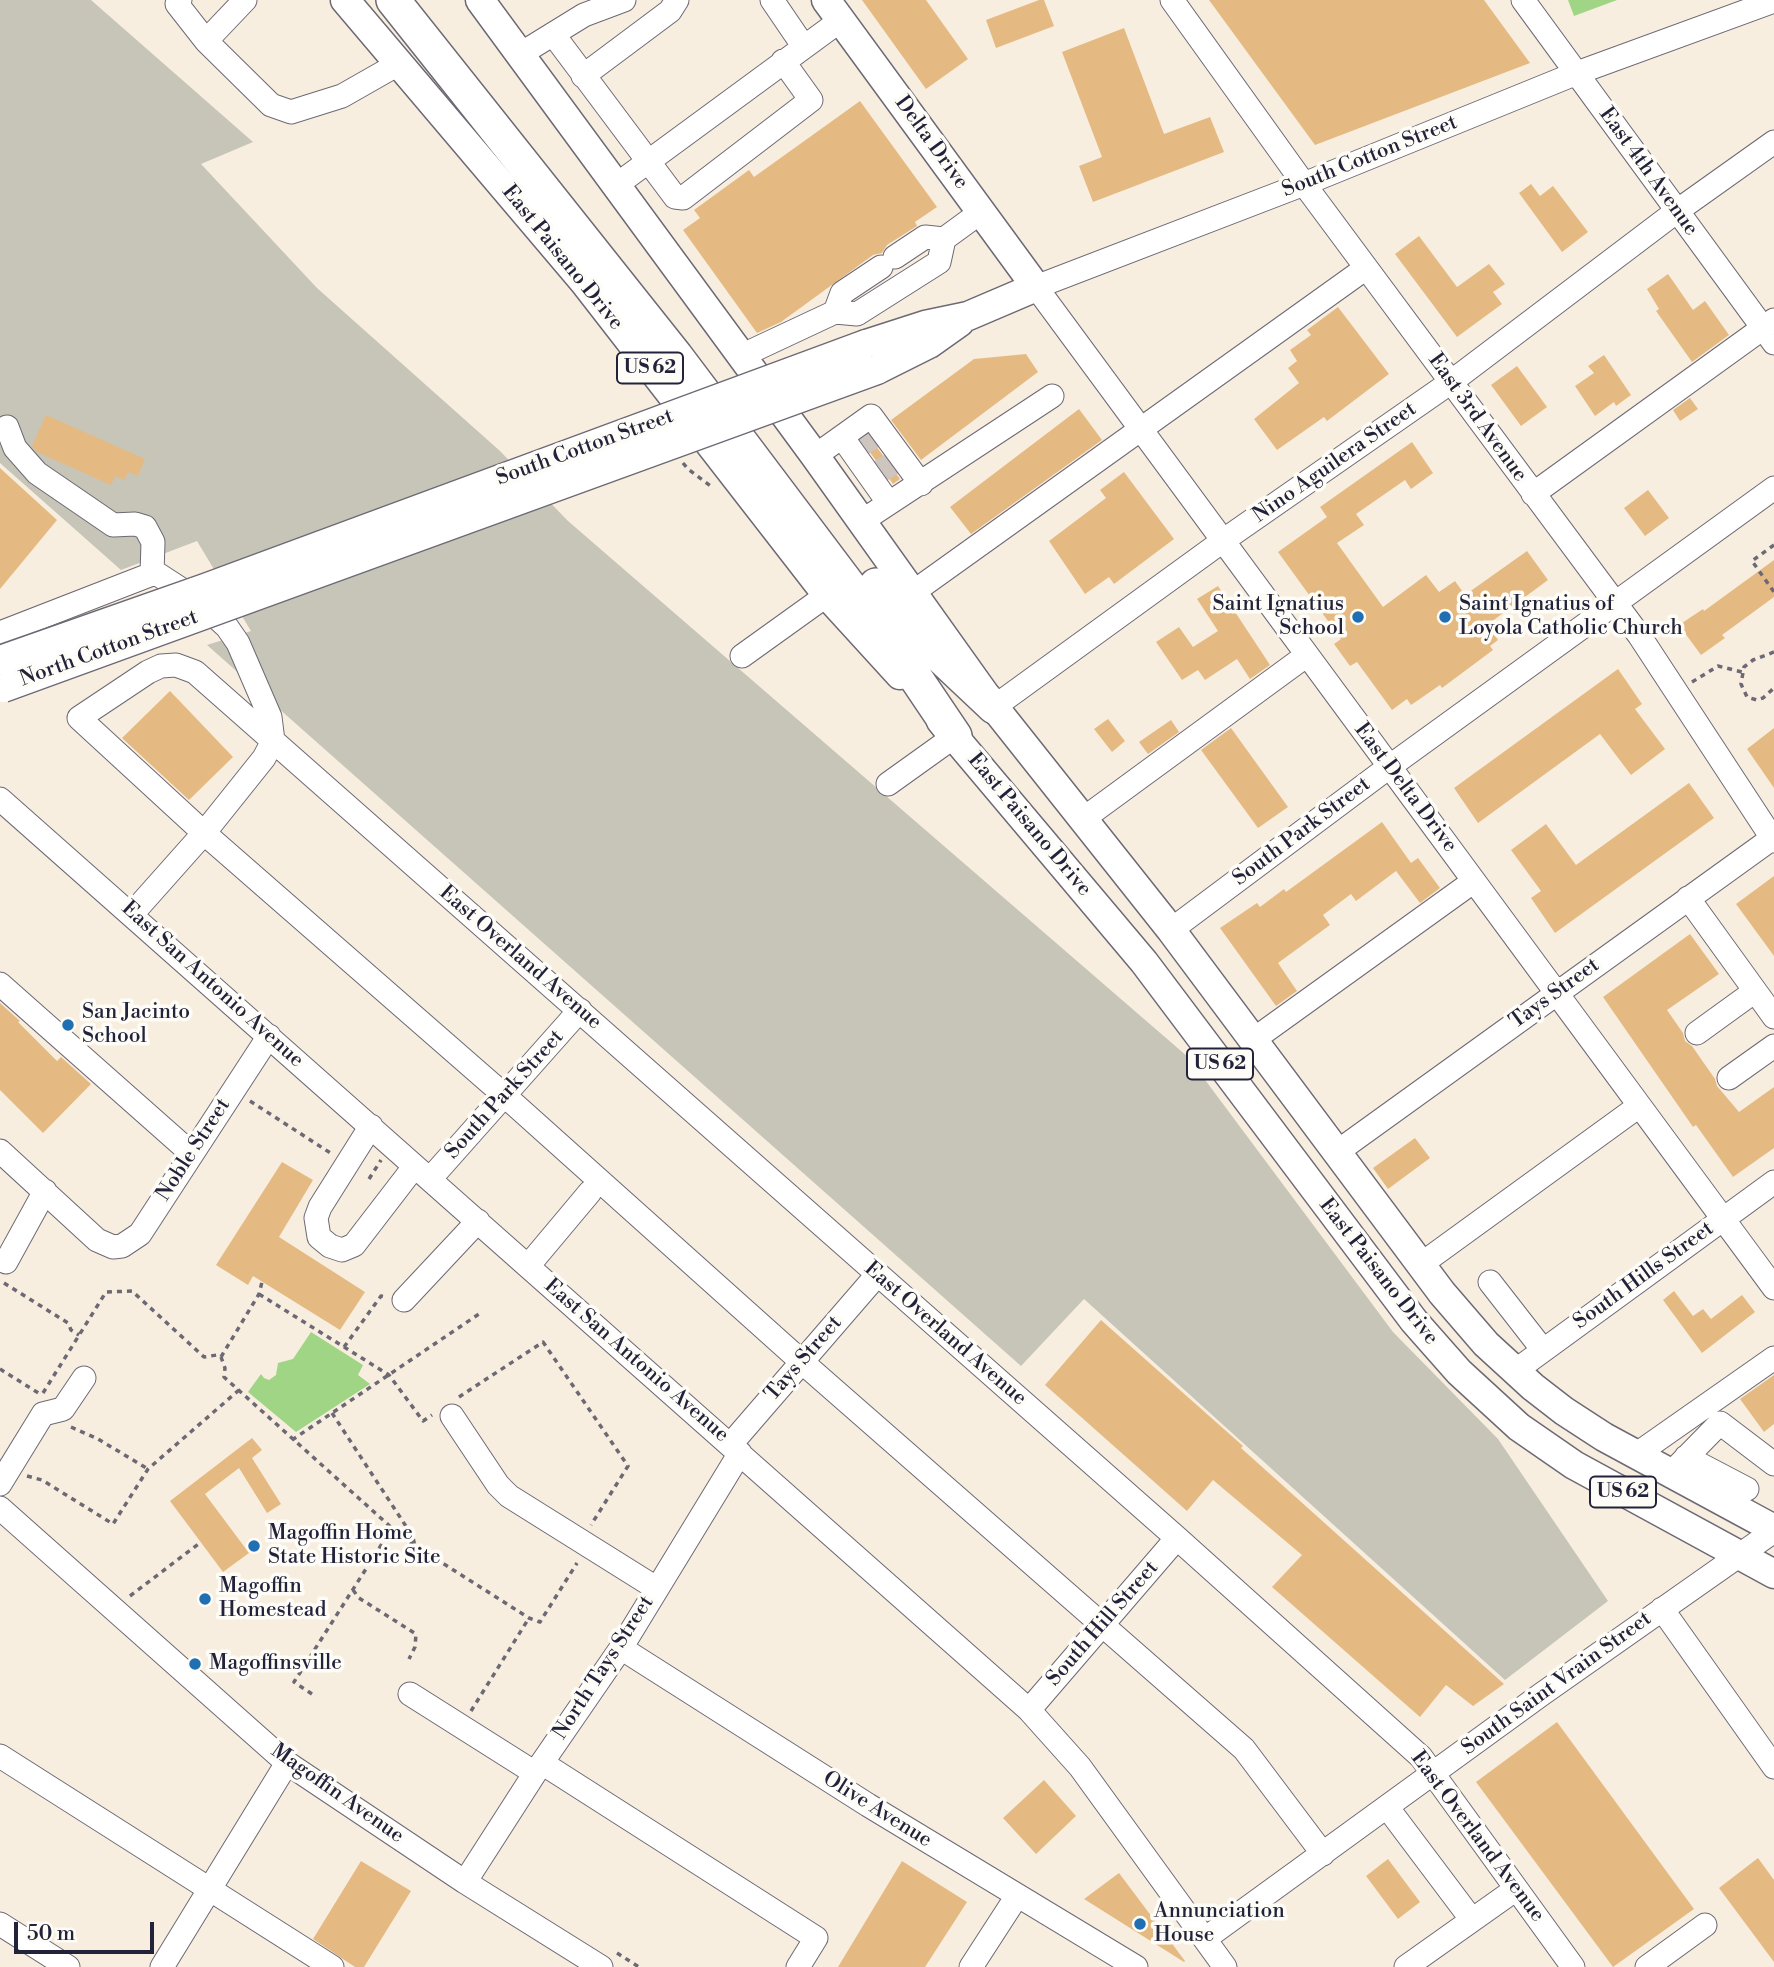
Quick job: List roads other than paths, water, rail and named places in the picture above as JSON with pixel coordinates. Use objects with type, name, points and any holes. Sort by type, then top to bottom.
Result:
[{"type":"highway","points":[[393,0],[676,356],[893,644],[955,736]]},
{"type":"highway","points":[[422,0],[623,254],[896,611],[994,707]]},
{"type":"main road","name":"East Paisano Drive","points":[[345,0],[584,282],[827,595],[955,736],[1144,962],[1406,1311],[1459,1372],[1519,1427],[1574,1465],[1774,1574]]},
{"type":"main road","name":"East Paisano Drive","points":[[483,1],[519,55],[815,456],[994,707],[1171,930],[1420,1265],[1486,1343],[1564,1411],[1637,1454],[1679,1465],[1740,1498],[1774,1530]]},
{"type":"main road","name":"Delta Drive","points":[[833,10],[1036,287]]},
{"type":"main road","name":"South Cotton Street","points":[[212,598],[866,344],[925,325],[968,316],[1036,287]]},
{"type":"main road","name":"South Cotton Street","points":[[212,598],[877,370],[929,344],[968,316]]},
{"type":"main road","name":"North Cotton Street","points":[[1,679],[212,598]]},
{"type":"street","points":[[180,0],[177,4],[206,41],[271,105],[291,112],[342,96],[400,63]]},
{"type":"street","points":[[206,41],[246,0]]},
{"type":"street","points":[[519,55],[584,15],[624,0]]},
{"type":"street","points":[[583,76],[670,11],[677,0]]},
{"type":"street","points":[[772,0],[804,47]]},
{"type":"street","name":"East 3rd Avenue","points":[[1172,0],[1304,184],[1615,603],[1773,839]]},
{"type":"street","name":"East 4th Avenue","points":[[1523,0],[1677,211],[1770,330]]},
{"type":"street","name":"South Cotton Street","points":[[1036,287],[1304,184],[1577,73],[1774,1]]},
{"type":"street","points":[[615,186],[804,47],[833,10]]},
{"type":"street","points":[[553,34],[648,163],[675,197],[683,198],[811,100],[783,61]]},
{"type":"street","name":"Nino Aguilera Street","points":[[994,707],[1224,540],[1451,382],[1677,211],[1774,142]]},
{"type":"street","points":[[740,356],[835,312],[857,314],[939,262],[944,239],[981,212]]},
{"type":"street","points":[[835,312],[842,293],[925,237],[944,239]]},
{"type":"street","points":[[912,593],[1366,268]]},
{"type":"street","name":"East Delta Drive","points":[[1036,287],[1774,1288]]},
{"type":"street","points":[[1533,495],[1770,330]]},
{"type":"street","points":[[862,521],[1052,396]]},
{"type":"street","points":[[7,427],[15,448],[37,473],[113,525],[135,524],[145,527],[153,542],[152,574]]},
{"type":"street","points":[[815,456],[861,441]]},
{"type":"street","points":[[861,441],[885,468],[920,484]]},
{"type":"street","points":[[861,441],[885,468],[888,502]]},
{"type":"street","name":"South Park Street","points":[[1171,930],[1389,767],[1774,488]]},
{"type":"street","points":[[0,633],[152,574],[159,575],[199,601],[227,627],[238,643],[270,717],[272,741],[264,758],[204,833],[132,914]]},
{"type":"street","points":[[742,656],[827,595]]},
{"type":"street","points":[[1083,820],[1307,655]]},
{"type":"street","name":"East Overland Avenue","points":[[204,833],[79,718],[161,666],[176,664],[195,672],[1177,1538],[1421,1757],[1573,1967]]},
{"type":"street","points":[[888,785],[955,736]]},
{"type":"street","name":"East San Antonio Avenue","points":[[0,799],[1029,1710],[1080,1767],[1225,1967]]},
{"type":"street","points":[[204,833],[505,1095],[802,1362],[1244,1749],[1323,1854]]},
{"type":"street","name":"Tays Street","points":[[1337,1152],[1773,839]]},
{"type":"street","points":[[1253,1040],[1474,881]]},
{"type":"street","points":[[1688,898],[1774,1017]]},
{"type":"street","points":[[0,984],[192,1154]]},
{"type":"street","points":[[1698,1033],[1755,991]]},
{"type":"street","name":"South Park Street","points":[[371,1126],[320,1207],[316,1218],[319,1237],[330,1246],[342,1250],[354,1245],[393,1195],[422,1173],[505,1095],[580,1010]]},
{"type":"street","name":"Noble Street","points":[[45,1191],[97,1240],[107,1245],[122,1246],[140,1234],[268,1036]]},
{"type":"street","points":[[1729,1077],[1774,1046]]},
{"type":"street","points":[[1420,1265],[1639,1107]]},
{"type":"street","points":[[0,1151],[45,1191],[3,1271]]},
{"type":"street","name":"South Hills Street","points":[[1515,1371],[1774,1182]]},
{"type":"street","points":[[528,1266],[590,1192]]},
{"type":"street","points":[[404,1300],[478,1221]]},
{"type":"street","name":"Tays Street","points":[[735,1448],[802,1362],[877,1275]]},
{"type":"street","points":[[1489,1282],[1543,1350]]},
{"type":"street","points":[[1679,1465],[1712,1415],[1774,1358]]},
{"type":"street","points":[[5,1476],[41,1409],[63,1409],[84,1378]]},
{"type":"street","points":[[449,1409],[498,1485],[509,1496],[656,1588]]},
{"type":"street","points":[[1637,1454],[1712,1415]]},
{"type":"street","points":[[1712,1415],[1774,1466],[1740,1498]]},
{"type":"street","name":"North Tays Street","points":[[466,1882],[621,1648],[735,1448]]},
{"type":"street","name":"Magoffin Avenue","points":[[0,1508],[287,1763],[466,1882],[609,1960]]},
{"type":"street","name":"South Saint Vrain Street","points":[[1206,1938],[1774,1530]]},
{"type":"street","name":"South Hill Street","points":[[1029,1710],[1177,1538]]},
{"type":"street","points":[[1662,1609],[1774,1767]]},
{"type":"street","name":"Olive Avenue","points":[[621,1648],[1017,1896],[1136,1967]]},
{"type":"street","points":[[410,1694],[539,1768],[816,1938],[797,1967]]},
{"type":"street","points":[[0,1756],[332,1967]]},
{"type":"street","points":[[162,1967],[287,1763]]},
{"type":"street","points":[[1387,1807],[1472,1920]]},
{"type":"street","points":[[1406,1967],[1516,1889]]},
{"type":"street","points":[[971,1967],[1017,1896]]},
{"type":"street","points":[[0,1924],[68,1967]]},
{"type":"street","points":[[1647,1967],[1705,1925]]},
{"type":"tunnel","points":[[857,448],[874,436]]},
{"type":"tunnel","points":[[876,474],[893,463]]},
{"type":"place","name":"Saint Ignatius School","points":[[1358,617]]},
{"type":"place","name":"Saint Ignatius of Loyola Catholic Church","points":[[1445,617]]},
{"type":"place","name":"San Jacinto School","points":[[68,1025]]},
{"type":"place","name":"Magoffin Home State Historic Site","points":[[254,1546]]},
{"type":"place","name":"Magoffin Homestead","points":[[205,1599]]},
{"type":"place","name":"Magoffinsville","points":[[195,1664]]},
{"type":"place","name":"Annunciation House","points":[[1140,1924]]}]
